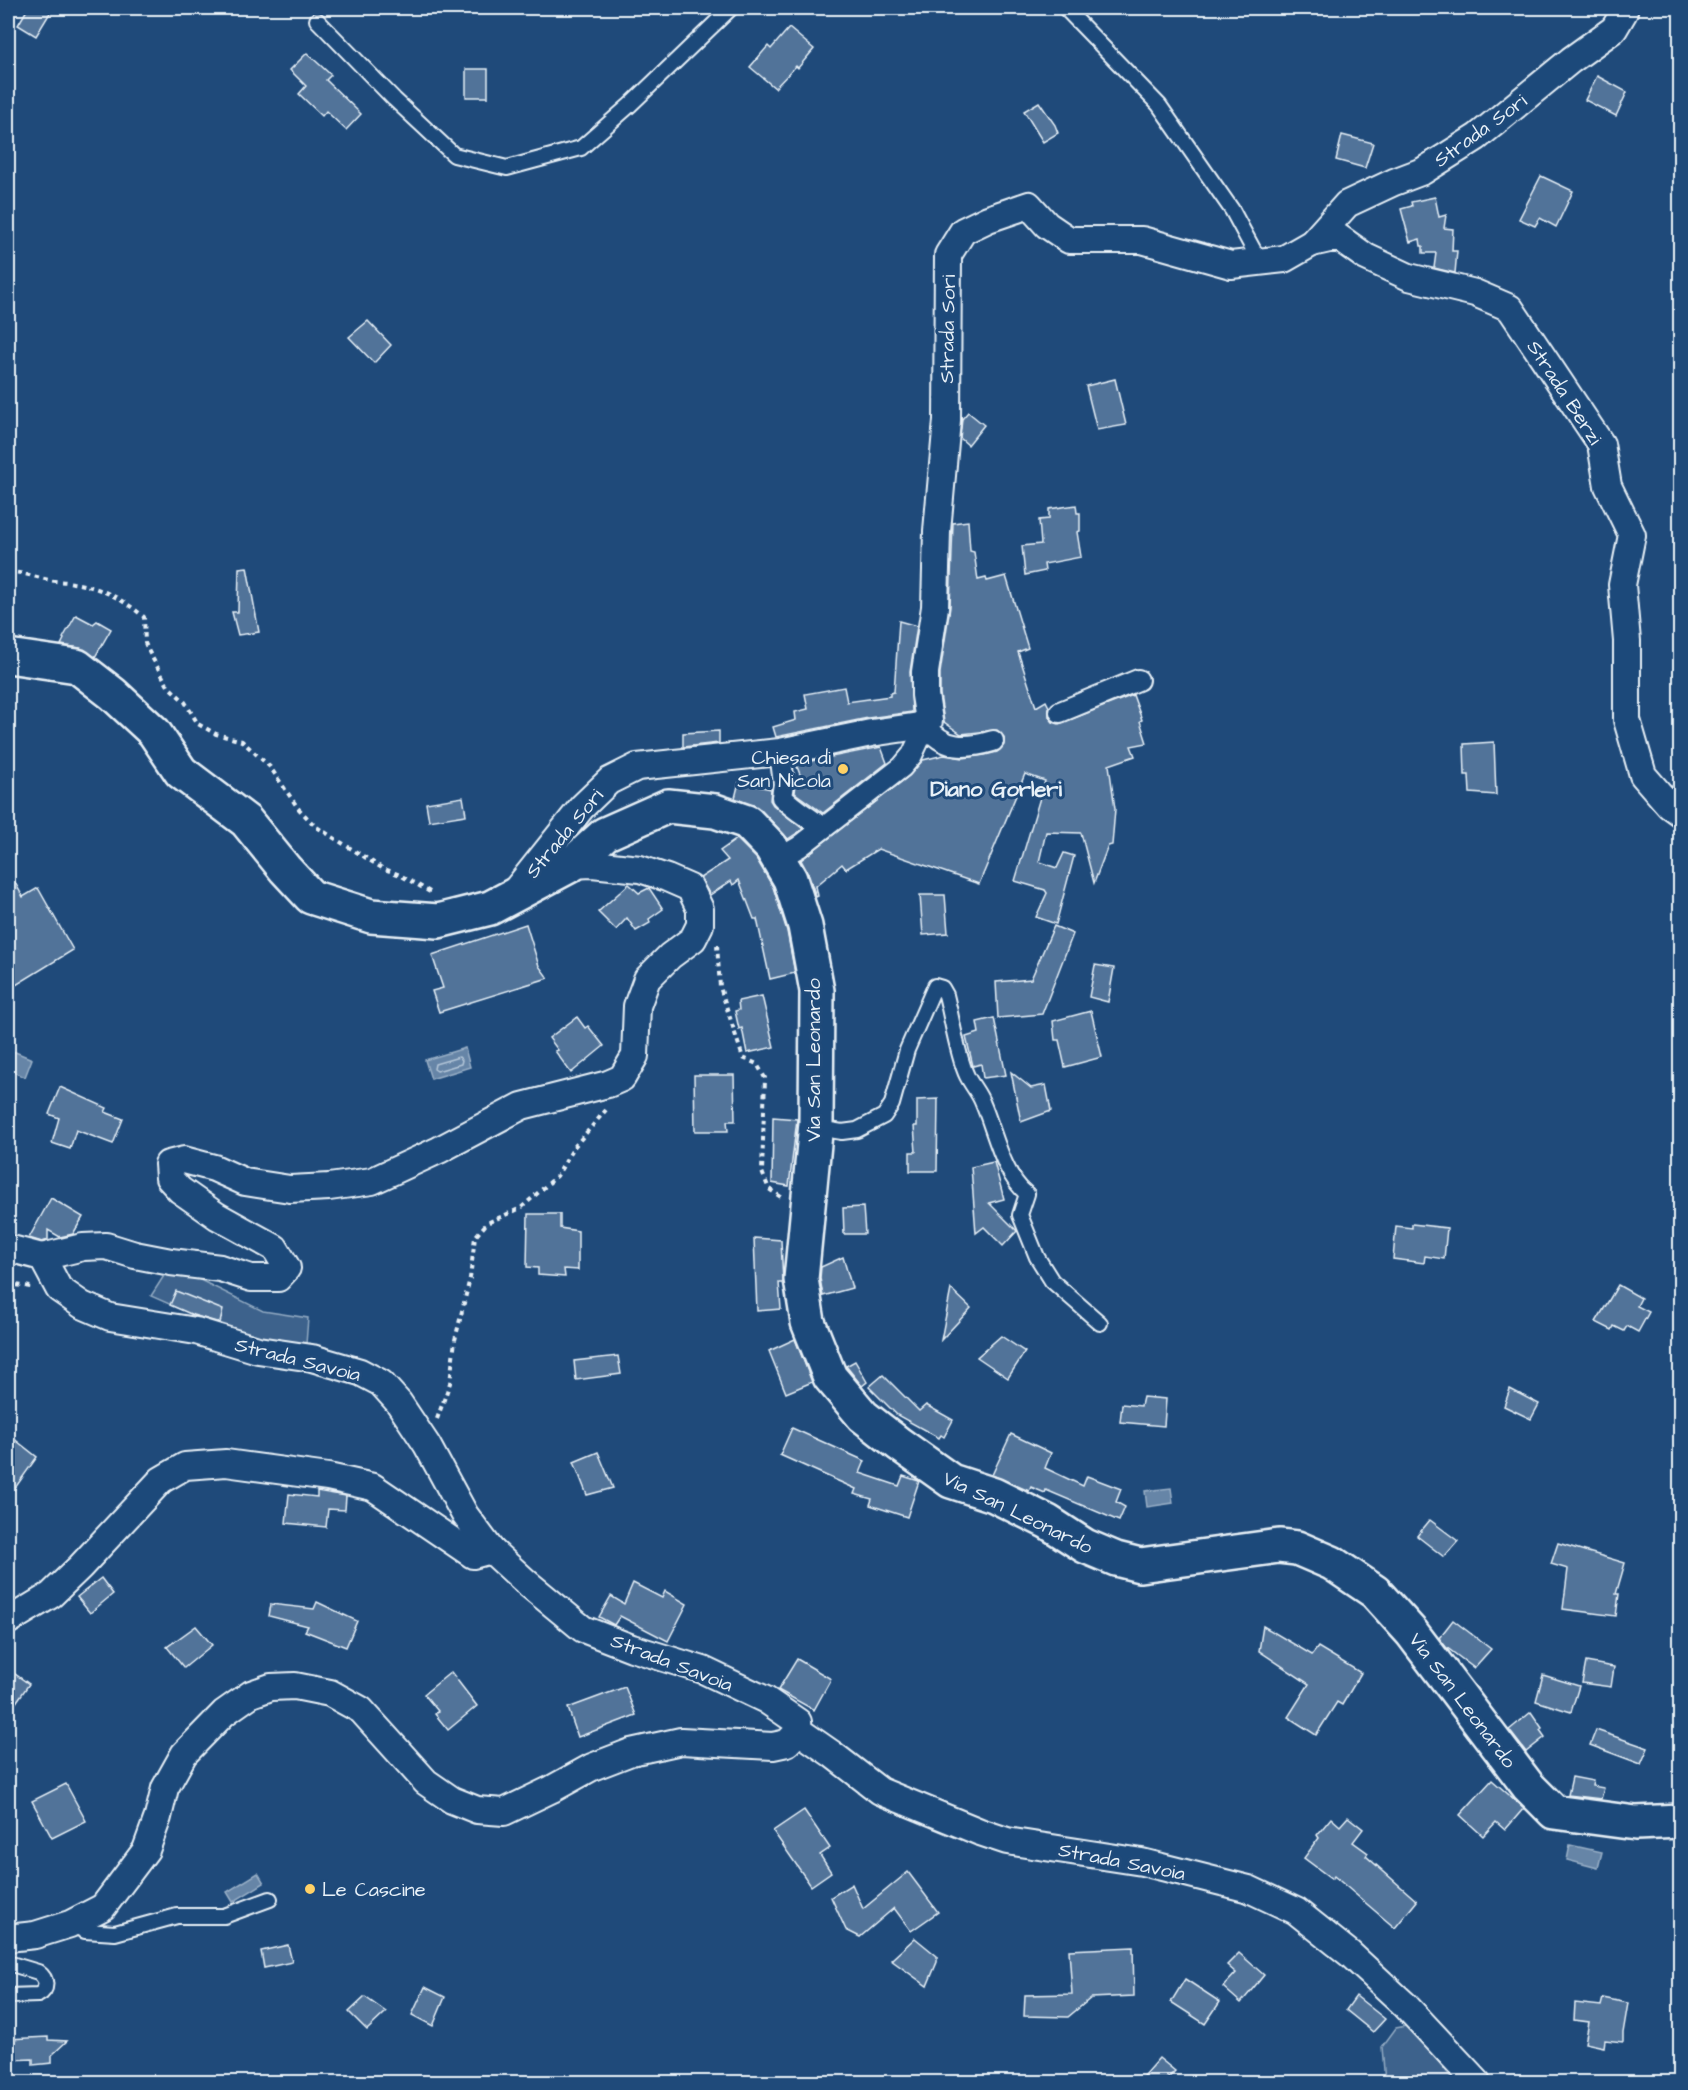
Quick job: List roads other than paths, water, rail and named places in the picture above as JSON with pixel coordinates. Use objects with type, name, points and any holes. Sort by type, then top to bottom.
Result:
[{"type":"main road","name":"Via San Leonardo","points":[[8,656],[77,666],[113,694],[154,732],[181,772],[246,821],[311,897],[371,916],[438,921],[490,908],[572,865],[605,834],[668,807],[715,811],[747,822],[771,847],[790,879],[805,926],[817,991],[816,1123],[801,1278],[808,1322],[830,1377],[863,1416],[951,1481],[994,1495],[1048,1522],[1085,1546],[1116,1559],[1140,1565],[1279,1546],[1297,1548],[1332,1563],[1375,1592],[1412,1633],[1528,1786],[1554,1812],[1636,1823],[1680,1821]]},
{"type":"street","name":"Strada Sori","points":[[510,897],[582,807],[609,781],[637,767],[780,752],[872,733],[926,725],[929,721],[925,672],[935,607],[937,531],[947,420],[948,255],[963,231],[988,219],[1029,205],[1047,225],[1069,240],[1142,240],[1231,266],[1284,259],[1312,243],[1347,204],[1423,171],[1477,137],[1571,60],[1614,29],[1624,8]]},
{"type":"street","name":"Strada Berzi","points":[[1312,243],[1338,237],[1365,257],[1409,277],[1475,293],[1510,308],[1601,444],[1608,486],[1632,535],[1622,585],[1627,641],[1627,720],[1643,775],[1669,805],[1680,813]]},
{"type":"street","points":[[1060,712],[1138,680]]},
{"type":"street","points":[[771,847],[785,855],[867,796],[909,761],[926,725],[937,739],[950,744],[975,746],[993,741]]},
{"type":"street","points":[[780,752],[784,784],[782,797],[794,810],[808,816],[822,828]]},
{"type":"street","points":[[8,1248],[42,1257],[83,1247],[106,1246],[135,1255],[220,1268],[251,1278],[278,1278],[287,1268],[275,1248],[217,1216],[180,1190],[169,1178],[168,1164],[184,1160],[214,1168],[245,1182],[290,1189],[372,1182],[522,1106],[608,1084],[622,1078],[635,1056],[637,1006],[647,979],[670,956],[693,939],[700,925],[700,909],[690,888],[640,868],[592,864],[572,865]]},
{"type":"street","name":"Strada Savoia","points":[[42,1257],[58,1289],[82,1305],[110,1317],[196,1331],[258,1350],[312,1358],[360,1372],[381,1383],[399,1403],[465,1515],[491,1550],[583,1629],[713,1675],[774,1706],[798,1722],[799,1731],[880,1791],[980,1832],[1007,1841],[1142,1862],[1250,1889],[1296,1911],[1358,1961],[1404,2004],[1478,2082]]},
{"type":"street","points":[[8,1621],[51,1595],[161,1480],[185,1466],[226,1463],[328,1477],[373,1487],[473,1555],[491,1550]]},
{"type":"street","points":[[8,1938],[35,1935],[70,1923],[103,1907],[146,1850],[158,1817],[165,1788],[184,1754],[224,1713],[251,1694],[271,1687],[295,1686],[330,1693],[361,1710],[426,1782],[452,1800],[477,1810],[504,1812],[552,1790],[592,1767],[631,1752],[681,1741],[773,1746],[787,1743],[799,1731]]},
{"type":"lane","points":[[317,20],[394,99],[454,154],[507,168],[581,148],[630,105],[731,8]]},
{"type":"lane","points":[[1065,8],[1159,105],[1232,210],[1260,262]]},
{"type":"lane","points":[[816,1123],[830,1130],[842,1132],[857,1130],[884,1116],[892,1104],[908,1050],[931,994],[935,986],[942,988],[946,995],[967,1076],[983,1104],[1011,1176],[1018,1188],[1027,1194],[1020,1215],[1037,1257],[1052,1281],[1100,1323]]},
{"type":"lane","points":[[70,1923],[85,1931],[115,1933],[177,1916],[224,1916],[270,1899]]},
{"type":"lane","points":[[8,1963],[38,1972],[45,1982],[44,1990],[38,1995],[8,1996]]},
{"type":"water","points":[[465,1048],[470,1067],[431,1079],[425,1060]]},
{"type":"water","points":[[8,1049],[32,1059],[25,1077],[8,1070]]},
{"type":"water","points":[[1171,1488],[1173,1503],[1147,1507],[1145,1491]]},
{"type":"water","points":[[1570,1845],[1602,1852],[1598,1868],[1567,1860]]},
{"type":"water","points":[[258,1873],[264,1883],[233,1902],[227,1892]]},
{"type":"place","name":"Chiesa di San Nicola","points":[[843,769]]},
{"type":"place","name":"Le Cascine","points":[[310,1889]]},
{"type":"district","name":"Diano Gorleri","points":[[996,788]]}]
